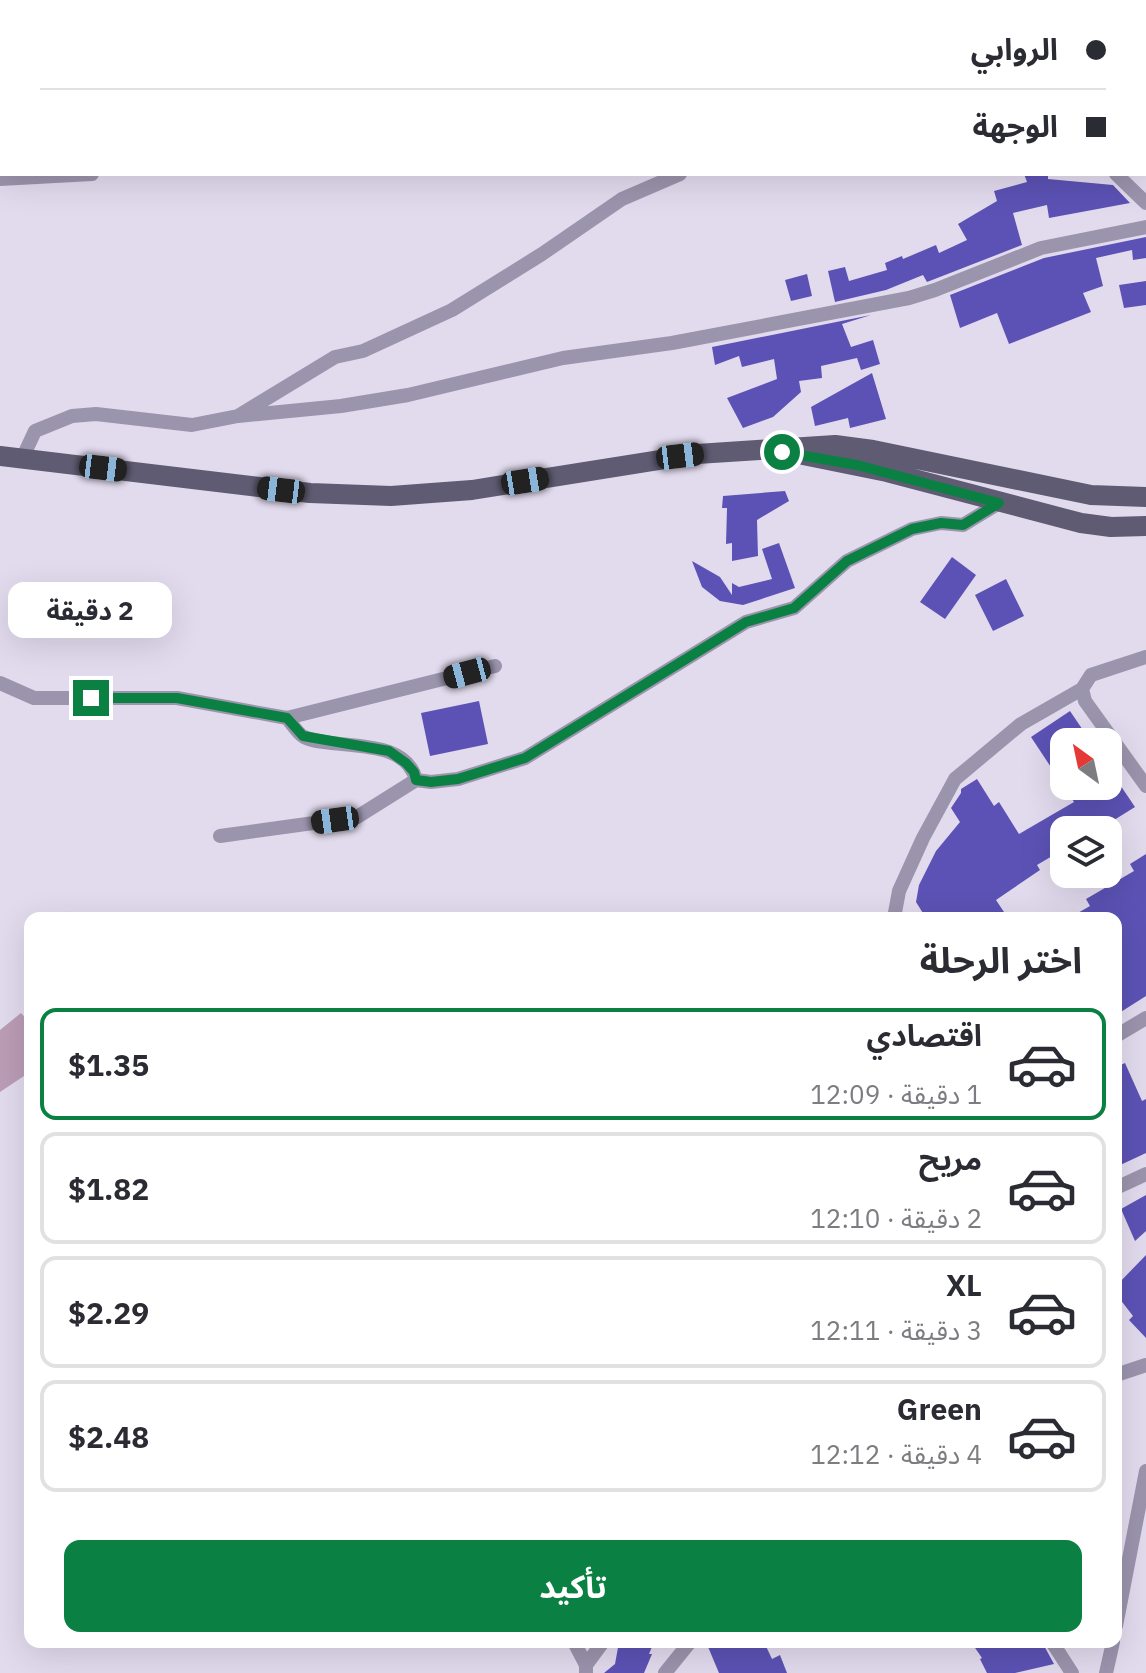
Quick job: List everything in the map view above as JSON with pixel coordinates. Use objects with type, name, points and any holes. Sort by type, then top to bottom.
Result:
[{"type":"main road","points":[[0,456],[310,493],[391,496],[472,490],[675,456],[814,445],[848,447],[1091,495],[1146,497]]},
{"type":"main road","points":[[763,450],[857,465],[1081,523],[1111,527],[1146,526]]},
{"type":"street","points":[[0,179],[55,176]]},
{"type":"street","points":[[238,416],[335,357],[363,351],[452,310],[622,199],[675,176]]},
{"type":"street","points":[[1118,176],[1146,203]]},
{"type":"street","points":[[22,459],[35,431],[72,416],[96,414],[192,425],[238,416],[341,406],[408,395],[563,358],[672,343],[909,298],[1041,248],[1146,227]]},
{"type":"street","points":[[220,836],[357,817],[416,780],[458,779],[525,758],[746,622],[794,608],[847,561],[912,529],[941,523],[963,525],[999,503]]},
{"type":"street","points":[[896,912],[905,878],[955,779],[1021,724],[1082,689],[1091,675],[1146,657]]},
{"type":"street","points":[[0,683],[34,698],[177,698],[287,718],[495,666]]},
{"type":"street","points":[[1082,689],[1085,701],[1146,786]]},
{"type":"street","points":[[287,718],[303,736],[389,751],[406,763],[416,780]]},
{"type":"street","points":[[1122,1032],[1146,1018]]},
{"type":"street","points":[[1122,1185],[1146,1174]]},
{"type":"street","points":[[1122,1373],[1146,1365]]},
{"type":"street","points":[[1122,1596],[1146,1471]]},
{"type":"street","points":[[1134,1536],[1146,1547]]},
{"type":"street","points":[[577,1648],[586,1669]]},
{"type":"street","points":[[586,1669],[599,1648]]},
{"type":"street","points":[[665,1673],[685,1648]]},
{"type":"street","points":[[1056,1648],[1072,1673]]},
{"type":"street","points":[[1106,1673],[1112,1648]]},
{"type":"shaded area","points":[[21,1013],[24,1016],[24,1076],[0,1092],[0,1030]]},
{"type":"building","points":[[1025,176],[1048,176],[1048,179],[1113,185],[1130,203],[1049,218],[1047,205],[1013,213],[1022,245],[927,282],[923,275],[886,290],[835,302],[828,271],[845,267],[849,281],[887,270],[885,263],[936,245],[939,253],[967,240],[958,224],[997,201],[994,191],[1027,182]]},
{"type":"building","points":[[1146,237],[1146,258],[1133,260],[1132,250],[1096,258],[1103,286],[1083,293],[1091,312],[1009,344],[997,313],[960,328],[950,295],[1044,258]]},
{"type":"building","points":[[807,274],[812,296],[791,301],[785,280]]},
{"type":"building","points":[[1146,281],[1146,305],[1124,308],[1119,285]]},
{"type":"building","points":[[871,315],[842,324],[851,347],[873,340],[880,364],[861,370],[857,358],[821,366],[822,378],[799,381],[801,392],[773,417],[743,428],[727,398],[777,379],[774,359],[742,367],[739,356],[715,365],[712,347]]},
{"type":"building","points":[[872,373],[886,419],[850,428],[848,418],[815,426],[811,407]]},
{"type":"building","points":[[785,491],[789,501],[757,520],[758,556],[732,561],[732,543],[726,544],[727,508],[722,508],[723,496]]},
{"type":"building","points":[[779,543],[795,588],[743,605],[720,601],[702,587],[692,561],[720,577],[732,595],[732,583],[739,587],[772,579],[762,549]]},
{"type":"building","points":[[952,557],[976,575],[945,619],[920,602]]},
{"type":"building","points":[[1006,579],[1024,616],[993,631],[975,595]]},
{"type":"building","points":[[479,701],[488,744],[430,756],[421,713]]},
{"type":"building","points":[[1070,711],[1082,728],[1050,728],[1050,766],[1031,737]]},
{"type":"building","points":[[977,779],[994,806],[999,802],[1019,834],[1074,802],[1122,800],[1122,788],[1135,807],[1121,816],[1050,816],[1050,857],[1037,865],[1040,870],[996,900],[1004,912],[922,912],[916,902],[919,885],[936,851],[960,822],[951,808],[961,789]]},
{"type":"building","points":[[1146,854],[1146,996],[1122,1011],[1122,912],[1080,912],[1090,906],[1086,899],[1105,888],[1122,888],[1122,878],[1134,871],[1130,864]]},
{"type":"building","points":[[1125,1063],[1142,1101],[1146,1099],[1146,1153],[1122,1164],[1122,1064]]},
{"type":"building","points":[[1146,1195],[1146,1231],[1135,1241],[1122,1211]]},
{"type":"building","points":[[1146,1255],[1146,1338],[1129,1320],[1133,1316],[1122,1302],[1122,1280]]},
{"type":"building","points":[[618,1648],[652,1648],[644,1673],[604,1673],[615,1664]]},
{"type":"building","points":[[709,1648],[767,1648],[772,1659],[780,1655],[787,1673],[719,1673]]},
{"type":"building","points":[[975,1648],[1045,1648],[1054,1664],[1015,1673],[987,1673]]},
{"type":"route","points":[[91,698],[177,698],[287,718],[303,736],[389,751],[406,763],[416,780],[458,779],[525,758],[746,622],[794,608],[847,561],[912,529],[941,523],[963,525],[999,503],[887,472],[782,452]]}]
